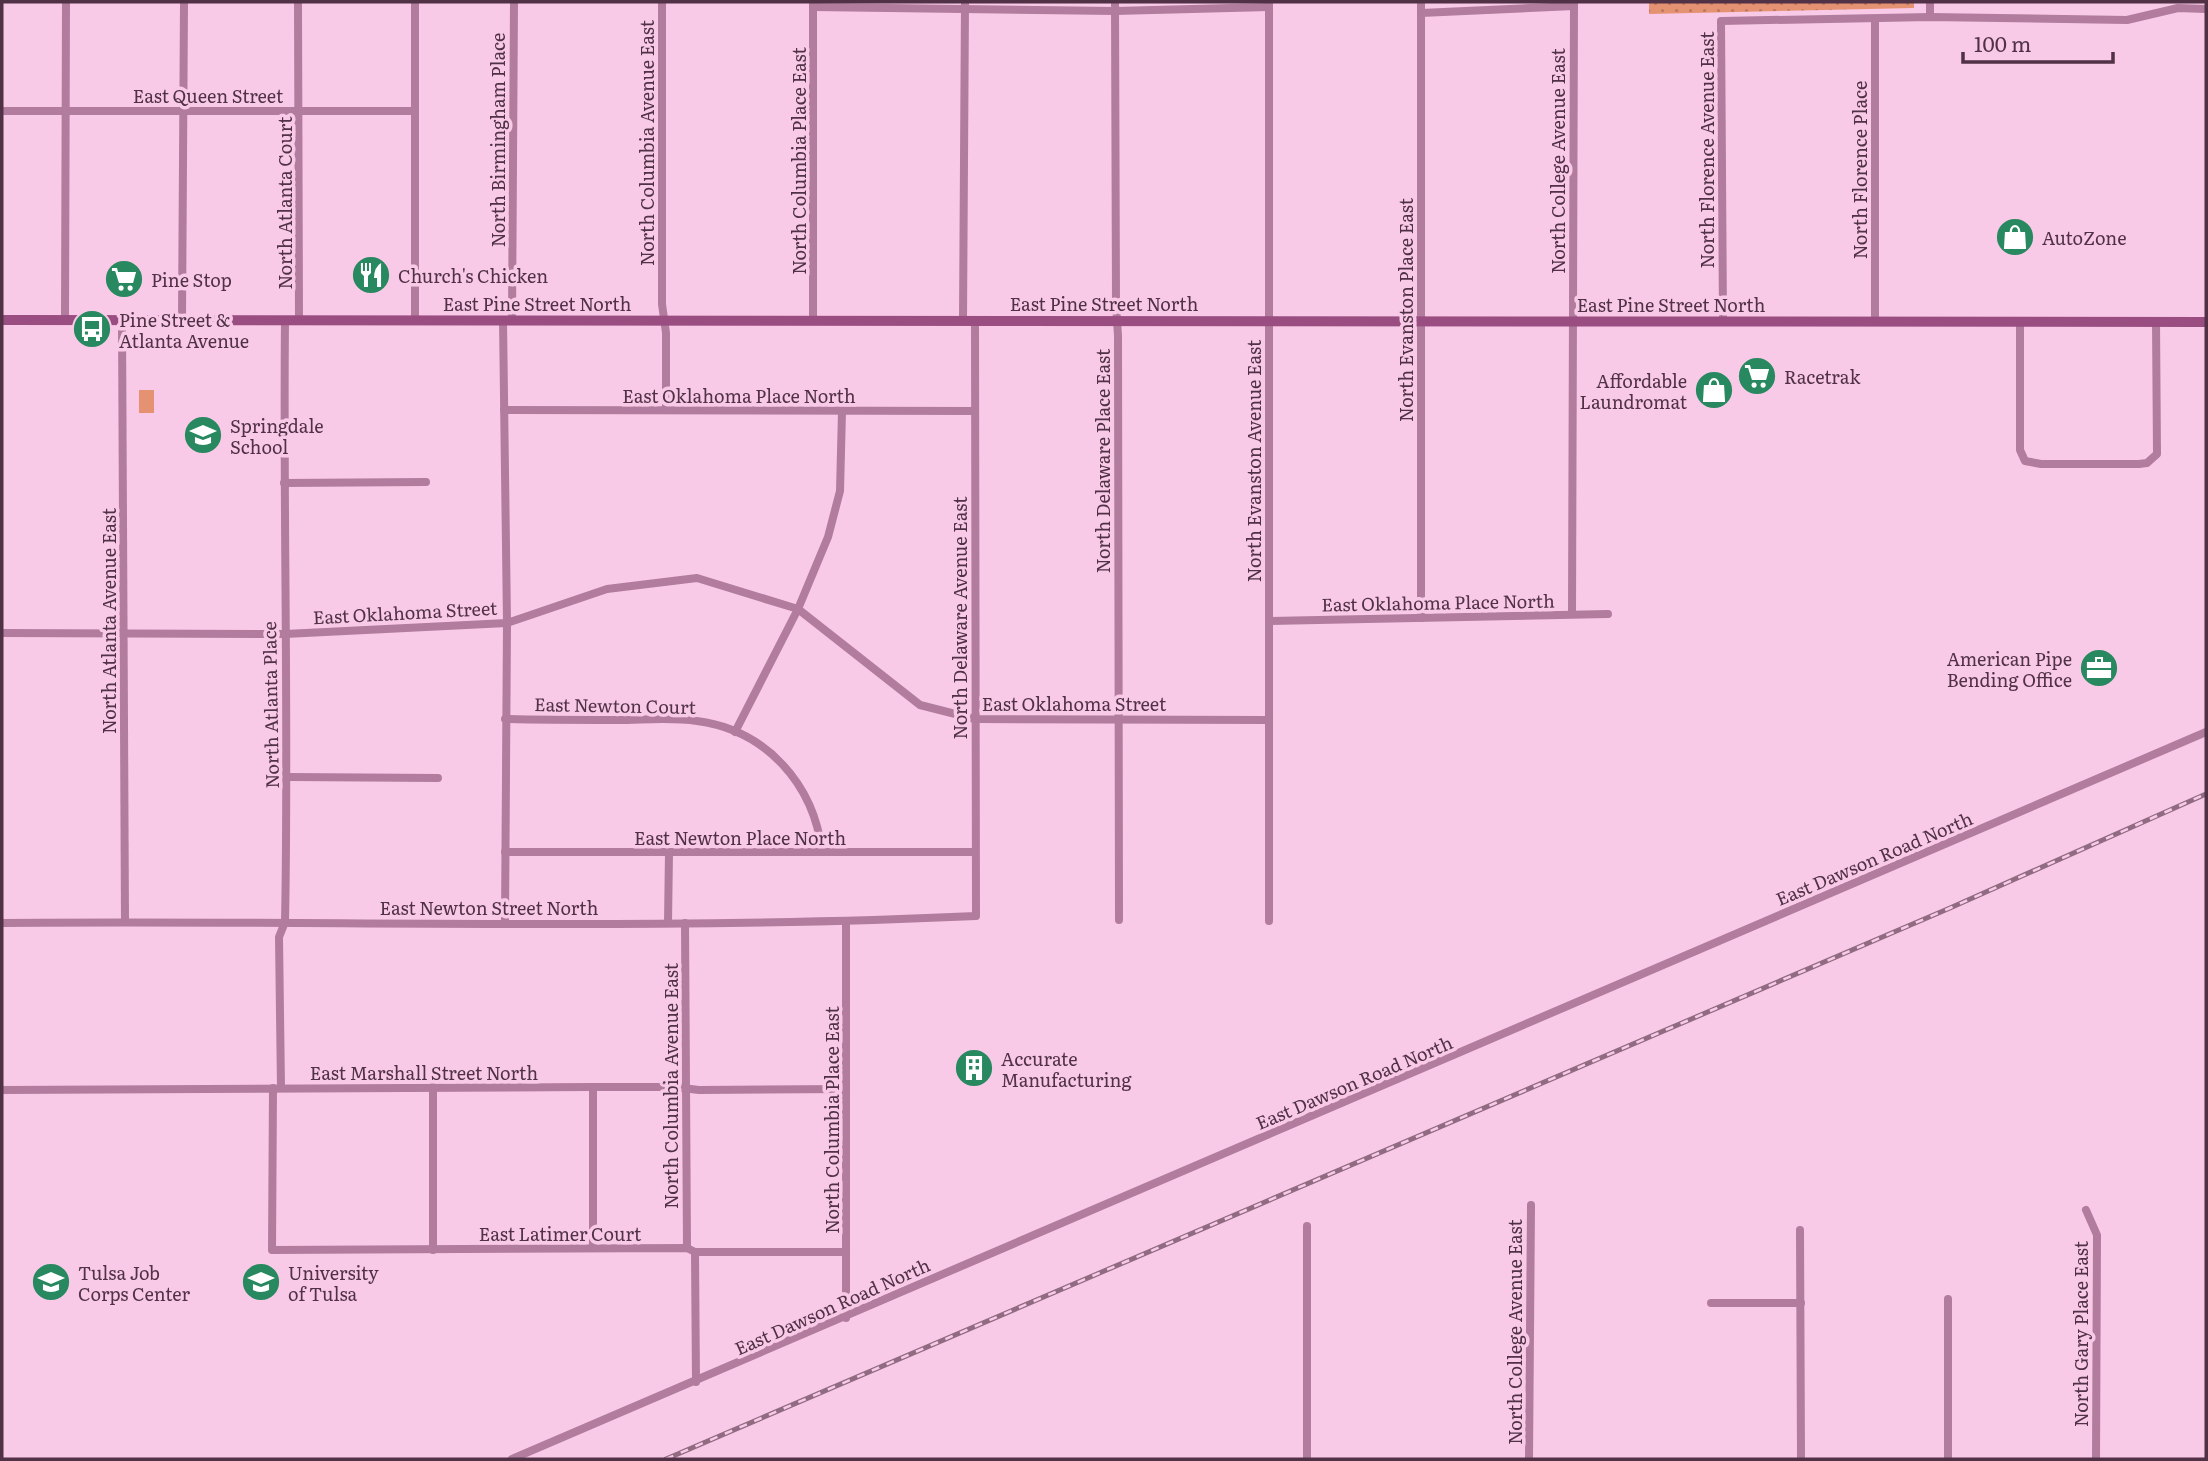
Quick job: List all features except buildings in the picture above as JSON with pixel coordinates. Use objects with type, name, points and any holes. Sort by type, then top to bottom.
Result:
[{"type":"main road","name":"East Pine Street North","points":[[2,320],[2206,322]]},
{"type":"street","points":[[65,320],[66,2]]},
{"type":"street","points":[[182,320],[184,2]]},
{"type":"street","name":"North Atlanta Court","points":[[298,2],[299,320]]},
{"type":"street","points":[[415,2],[415,320]]},
{"type":"street","name":"North Birmingham Place","points":[[505,922],[507,623],[504,410],[514,2]]},
{"type":"street","name":"North Columbia Avenue East","points":[[662,2],[662,304],[666,410]]},
{"type":"street","name":"North Evanston Place East","points":[[1421,2],[1421,618]]},
{"type":"street","points":[[1930,2],[1930,17]]},
{"type":"street","points":[[813,4],[1269,4]]},
{"type":"street","name":"North Columbia Place East","points":[[813,4],[813,320]]},
{"type":"street","name":"North Evanston Avenue East","points":[[1269,4],[1269,921]]},
{"type":"street","points":[[1421,13],[1574,4]]},
{"type":"street","name":"North College Avenue East","points":[[1572,614],[1574,4]]},
{"type":"street","name":"North Delaware Avenue East","points":[[965,5],[969,321],[974,411],[976,916]]},
{"type":"street","name":"North Delaware Place East","points":[[1115,6],[1119,920]]},
{"type":"street","points":[[1875,19],[1930,17],[2127,20],[2178,8],[2206,9]]},
{"type":"street","name":"North Florence Avenue East","points":[[1723,321],[1721,21],[1875,19]]},
{"type":"street","name":"North Florence Place","points":[[1875,19],[1875,321]]},
{"type":"street","name":"East Queen Street","points":[[2,111],[415,111]]},
{"type":"street","name":"North Atlanta Avenue East","points":[[122,320],[125,922]]},
{"type":"street","name":"North Atlanta Place","points":[[272,1250],[279,937],[285,922],[288,777],[285,320]]},
{"type":"street","points":[[2020,322],[2019,443],[2025,461],[2041,464],[2139,464],[2157,454],[2156,322]]},
{"type":"street","name":"East Oklahoma Place North","points":[[504,410],[974,411]]},
{"type":"street","points":[[735,732],[798,609],[836,512],[842,470],[842,411]]},
{"type":"street","points":[[284,482],[426,482]]},
{"type":"street","name":"East Oklahoma Street","points":[[2,633],[285,634],[507,623],[607,589],[697,578],[798,609],[919,705],[975,719],[1269,720]]},
{"type":"street","name":"East Oklahoma Place North","points":[[1269,621],[1608,614]]},
{"type":"street","name":"East Newton Court","points":[[505,719],[695,720],[735,732],[766,749],[802,787],[820,828],[822,852]]},
{"type":"street","name":"East Dawson Road North","points":[[512,1459],[846,1318],[2206,732]]},
{"type":"street","points":[[288,777],[438,778]]},
{"type":"street","name":"East Newton Place North","points":[[505,852],[975,852]]},
{"type":"street","points":[[668,923],[669,852]]},
{"type":"street","name":"East Newton Street North","points":[[2,923],[846,922],[976,916]]},
{"type":"street","name":"North Columbia Place East","points":[[846,922],[846,1318]]},
{"type":"street","name":"North Columbia Avenue East","points":[[685,923],[685,1088],[696,1382]]},
{"type":"street","points":[[433,1087],[433,1250]]},
{"type":"street","name":"East Marshall Street North","points":[[2,1090],[433,1087],[846,1089]]},
{"type":"street","points":[[593,1087],[593,1248]]},
{"type":"street","name":"North College Avenue East","points":[[1529,1459],[1531,1205]]},
{"type":"street","name":"North Gary Place East","points":[[2086,1210],[2097,1235],[2096,1459]]},
{"type":"street","points":[[1307,1226],[1307,1459]]},
{"type":"street","points":[[1800,1230],[1801,1459]]},
{"type":"street","name":"East Latimer Court","points":[[272,1250],[593,1248],[846,1252]]},
{"type":"street","points":[[1948,1299],[1948,1459]]},
{"type":"street","points":[[1711,1303],[1801,1303]]},
{"type":"shaded area","points":[[1649,2],[1914,2],[1914,8],[1649,14]]},
{"type":"shaded area","points":[[139,390],[154,390],[154,413],[139,413]]},
{"type":"railway","points":[[666,1459],[1950,908],[2206,794]]},
{"type":"place","name":"AutoZone","points":[[2015,237]]},
{"type":"place","name":"Church's Chicken","points":[[371,275]]},
{"type":"place","name":"Pine Stop","points":[[124,279]]},
{"type":"place","name":"Pine Street & Atlanta Avenue","points":[[92,329]]},
{"type":"place","name":"Racetrak","points":[[1757,376]]},
{"type":"place","name":"Affordable Laundromat","points":[[1714,390]]},
{"type":"place","name":"Springdale School","points":[[203,435]]},
{"type":"place","name":"American Pipe Bending Office","points":[[2099,668]]},
{"type":"place","name":"Accurate Manufacturing","points":[[974,1068]]},
{"type":"place","name":"Tulsa Job Corps Center","points":[[51,1282]]},
{"type":"place","name":"University of Tulsa","points":[[261,1282]]}]
